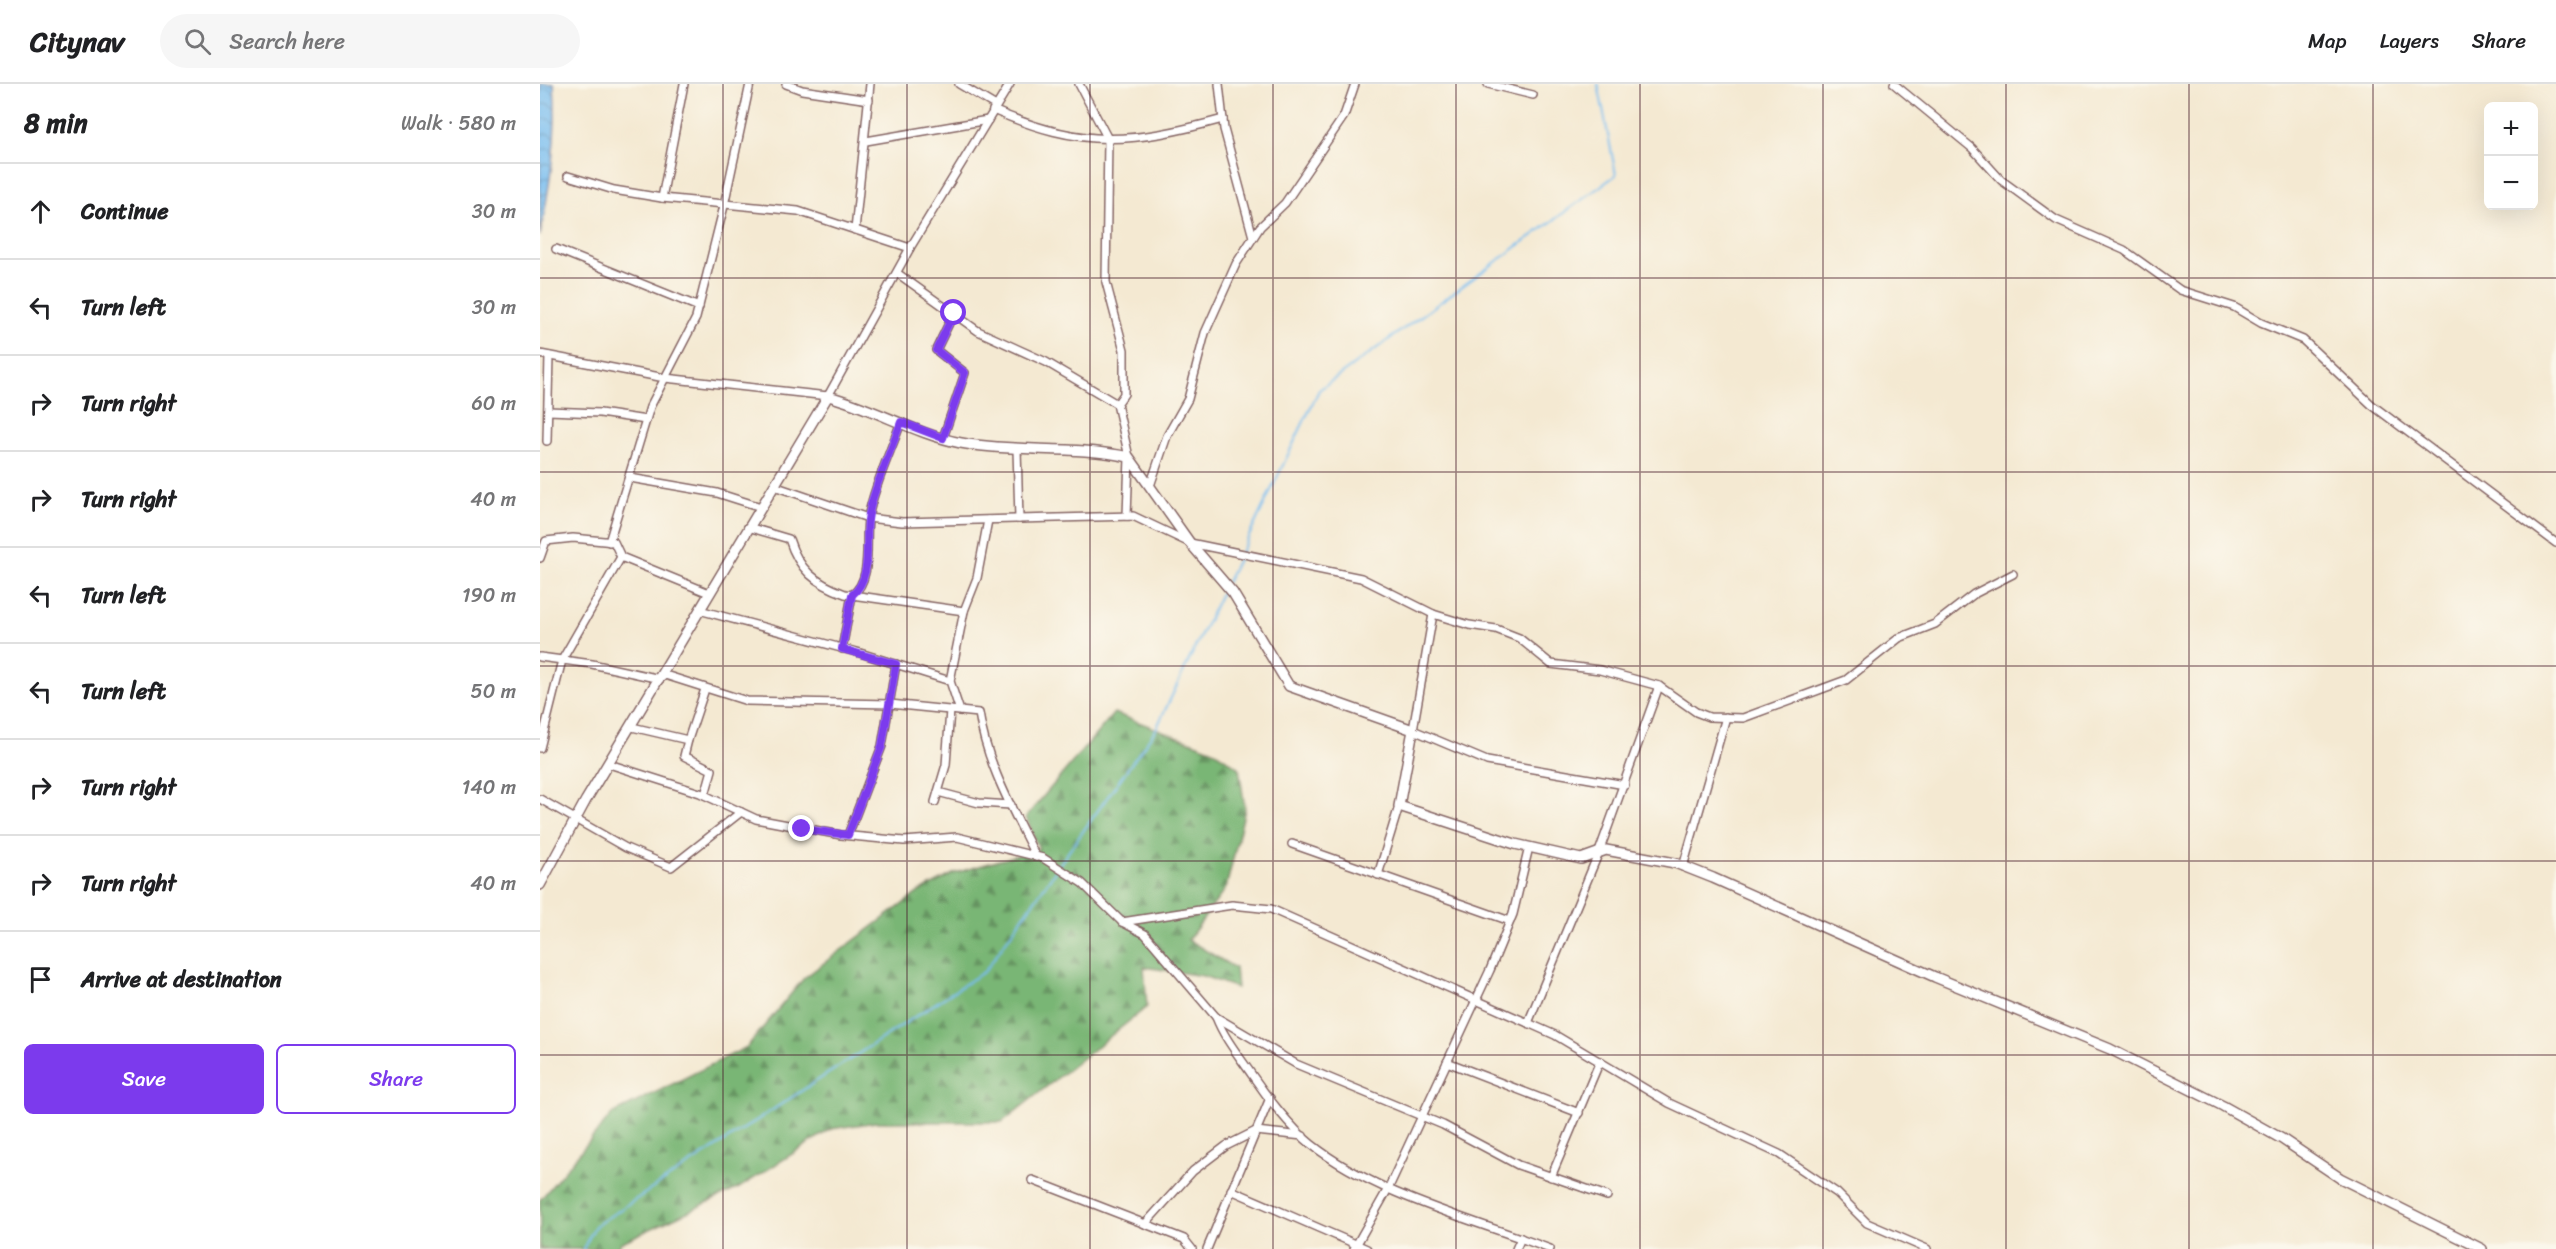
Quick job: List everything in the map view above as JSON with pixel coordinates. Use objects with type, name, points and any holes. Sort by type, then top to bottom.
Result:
[{"type":"street","points":[[662,198],[684,84]]},
{"type":"street","points":[[609,542],[650,407],[696,318],[750,84]]},
{"type":"street","points":[[786,84],[802,90],[869,100]]},
{"type":"street","points":[[855,230],[866,141],[870,84]]},
{"type":"street","points":[[959,84],[995,108],[1027,125],[1060,135],[1132,140],[1175,132],[1223,119]]},
{"type":"street","points":[[540,885],[709,593],[828,396],[910,248],[1010,84]]},
{"type":"street","points":[[1079,84],[1108,139],[1106,282],[1124,350],[1124,394],[1117,404]]},
{"type":"street","points":[[1219,84],[1223,119],[1253,237]]},
{"type":"street","points":[[1150,486],[1167,436],[1188,399],[1205,333],[1236,264],[1253,237],[1285,203],[1344,116],[1355,84]]},
{"type":"street","points":[[1488,84],[1533,95]]},
{"type":"street","points":[[1894,84],[1972,148],[2001,180],[2056,220],[2124,250],[2180,290],[2234,307],[2261,323],[2303,340],[2372,405],[2556,543]]},
{"type":"street","points":[[866,141],[988,120]]},
{"type":"street","points":[[568,176],[614,190],[662,198],[798,210],[910,248]]},
{"type":"street","points":[[556,249],[699,307]]},
{"type":"street","points":[[897,273],[978,331],[1046,362],[1117,404],[1130,457],[1127,516]]},
{"type":"street","points":[[943,438],[965,373],[936,350],[954,313]]},
{"type":"street","points":[[540,354],[665,378],[828,396],[859,404],[943,438],[1017,448],[1081,449],[1130,457],[1190,543],[1233,593],[1289,686],[1413,730],[1488,761],[1625,785]]},
{"type":"street","points":[[547,441],[549,356]]},
{"type":"street","points":[[548,411],[600,412],[646,420]]},
{"type":"street","points":[[842,649],[852,595],[860,589],[865,568],[868,518],[901,422]]},
{"type":"street","points":[[1017,448],[1019,519]]},
{"type":"street","points":[[630,478],[717,494],[761,507]]},
{"type":"street","points":[[774,486],[868,518],[902,522],[1133,516],[1190,543],[1361,578],[1433,614],[1469,625],[1496,629],[1519,638],[1551,664],[1600,670],[1659,686],[1696,712],[1709,717],[1743,718],[1846,680],[1899,638],[1935,624],[1974,594],[2013,574]]},
{"type":"street","points":[[960,711],[950,681],[964,611],[977,578],[988,520]]},
{"type":"street","points":[[748,527],[789,540],[794,555],[805,573],[830,588],[852,595],[964,611]]},
{"type":"street","points":[[540,558],[546,541],[573,538],[614,542],[621,557],[709,593]]},
{"type":"street","points":[[540,748],[562,660],[621,557]]},
{"type":"street","points":[[699,610],[950,681]]},
{"type":"street","points":[[1378,874],[1399,806],[1433,614]]},
{"type":"street","points":[[540,657],[660,679],[665,675],[758,702],[890,704],[979,713],[981,731],[1011,805],[1036,857]]},
{"type":"street","points":[[848,835],[882,746],[896,664]]},
{"type":"street","points":[[1528,1023],[1599,852],[1659,686]]},
{"type":"street","points":[[705,688],[684,756],[712,770],[705,795]]},
{"type":"street","points":[[935,802],[946,765],[950,710]]},
{"type":"street","points":[[1683,867],[1726,717]]},
{"type":"street","points":[[632,727],[688,740]]},
{"type":"street","points":[[609,764],[705,795],[756,819],[848,835],[904,841],[957,837],[1036,857],[1082,883],[1122,922],[1145,934],[1216,1017],[1222,1032],[1269,1098],[1311,1144],[1356,1172],[1418,1201],[1550,1249]]},
{"type":"street","points":[[938,792],[979,802],[1011,805]]},
{"type":"street","points":[[540,799],[577,818],[626,848],[671,867],[741,812]]},
{"type":"street","points":[[1399,806],[1529,847],[1581,859],[1606,850],[1683,867],[2110,1049],[2223,1106],[2282,1139],[2340,1178],[2482,1249]]},
{"type":"street","points":[[1292,844],[1510,921]]},
{"type":"street","points":[[1356,1247],[1389,1187],[1510,921],[1529,847]]},
{"type":"street","points":[[1122,922],[1232,905],[1270,909],[1528,1023],[1600,1061],[1669,1103],[1779,1154],[1837,1193],[1867,1223],[1927,1249]]},
{"type":"street","points":[[1216,1017],[1296,1064],[1422,1116],[1518,1165],[1607,1196]]},
{"type":"street","points":[[1551,1177],[1600,1061]]},
{"type":"street","points":[[1447,1062],[1579,1113]]},
{"type":"street","points":[[1206,1249],[1269,1098]]},
{"type":"street","points":[[1144,1224],[1193,1171],[1226,1146],[1256,1131],[1303,1136]]},
{"type":"street","points":[[1032,1180],[1184,1239],[1192,1249]]},
{"type":"street","points":[[1231,1190],[1356,1247],[1367,1249]]},
{"type":"street","points":[[1516,1249],[1521,1238]]},
{"type":"green space","points":[[1114,713],[1211,749],[1239,768],[1245,809],[1226,888],[1188,940],[1235,968],[1237,988],[1203,976],[1144,967],[1147,1007],[1002,1122],[876,1122],[831,1129],[739,1188],[620,1243],[619,1249],[540,1249],[540,1200],[612,1114],[747,1047],[804,978],[919,892],[955,873],[1039,849],[1026,817]]},
{"type":"water","points":[[540,84],[554,84],[555,123],[547,198],[540,236]]},
{"type":"waterway","points":[[1227,582],[1319,390],[1616,175],[1598,84]]},
{"type":"waterway","points":[[1059,865],[1156,729],[1224,587]]},
{"type":"waterway","points":[[583,1249],[595,1226],[985,971],[1056,870]]},
{"type":"route","points":[[802,829],[848,835],[856,809],[882,746],[896,664],[842,649],[852,595],[860,589],[865,568],[868,518],[901,422],[943,438],[965,373],[936,350],[954,313]]}]
